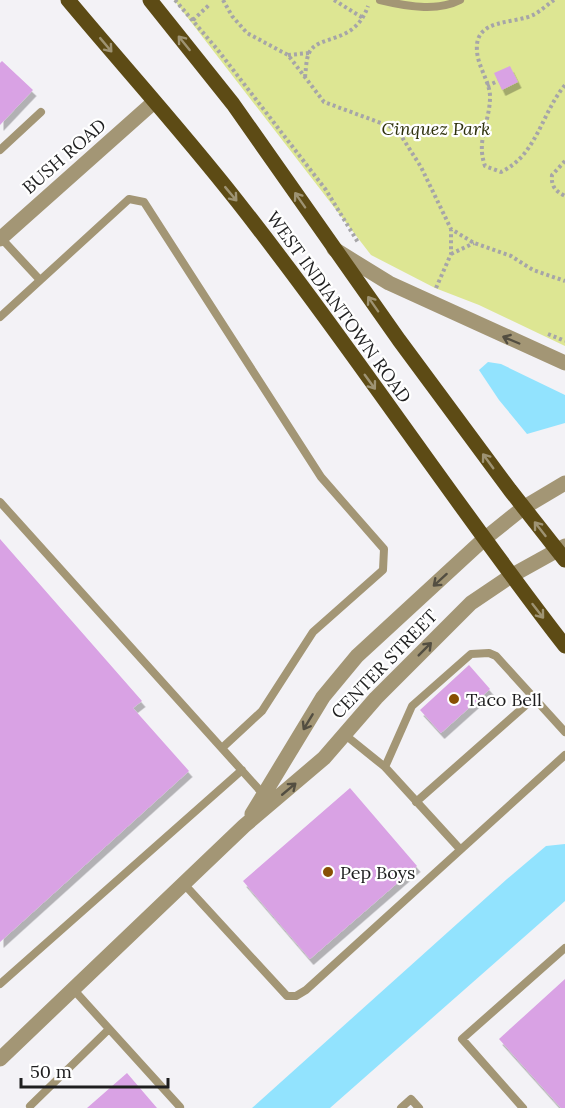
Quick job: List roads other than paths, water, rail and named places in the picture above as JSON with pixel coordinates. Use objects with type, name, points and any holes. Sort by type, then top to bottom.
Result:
[{"type":"main road","name":"WEST INDIANTOWN ROAD","points":[[68,0],[236,200],[324,317],[483,540],[565,646]]},
{"type":"main road","name":"WEST INDIANTOWN ROAD","points":[[150,0],[233,104],[333,248],[524,508],[562,552]]},
{"type":"street","name":"BUSH ROAD","points":[[0,238],[153,102]]},
{"type":"street","points":[[333,248],[389,283],[565,363]]},
{"type":"street","name":"CENTER STREET","points":[[244,826],[323,697],[357,656],[483,540],[524,508],[565,483]]},
{"type":"street","name":"CENTER STREET","points":[[0,1059],[244,826],[324,758],[376,698],[471,603],[511,576],[562,552]]},
{"type":"lane","points":[[380,0],[418,7],[452,4],[460,0]]},
{"type":"lane","points":[[0,150],[41,112]]},
{"type":"lane","points":[[0,317],[129,199],[144,202],[321,477],[384,549],[383,570],[313,632],[262,711],[222,748]]},
{"type":"lane","points":[[0,238],[40,280]]},
{"type":"lane","points":[[0,502],[264,795]]},
{"type":"lane","points":[[385,767],[412,706],[471,654],[489,653],[496,657],[565,732]]},
{"type":"lane","points":[[416,802],[534,698]]},
{"type":"lane","points":[[344,734],[385,767],[459,848]]},
{"type":"lane","points":[[184,884],[287,996],[296,996],[306,990],[459,848],[565,755]]},
{"type":"lane","points":[[0,984],[242,770]]},
{"type":"lane","points":[[523,1108],[462,1039],[565,948]]},
{"type":"lane","points":[[73,989],[180,1107]]},
{"type":"lane","points":[[30,1106],[109,1029]]},
{"type":"lane","points":[[401,1108],[411,1099],[419,1108]]},
{"type":"water","points":[[488,362],[501,364],[565,395],[565,423],[527,434],[499,400],[479,370]]},
{"type":"water","points":[[565,844],[565,901],[330,1108],[252,1108],[546,846]]},
{"type":"place","name":"Taco Bell","points":[[454,699]]},
{"type":"place","name":"Pep Boys","points":[[328,872]]},
{"type":"park label","name":"Cinquez Park","points":[[436,128]]}]
